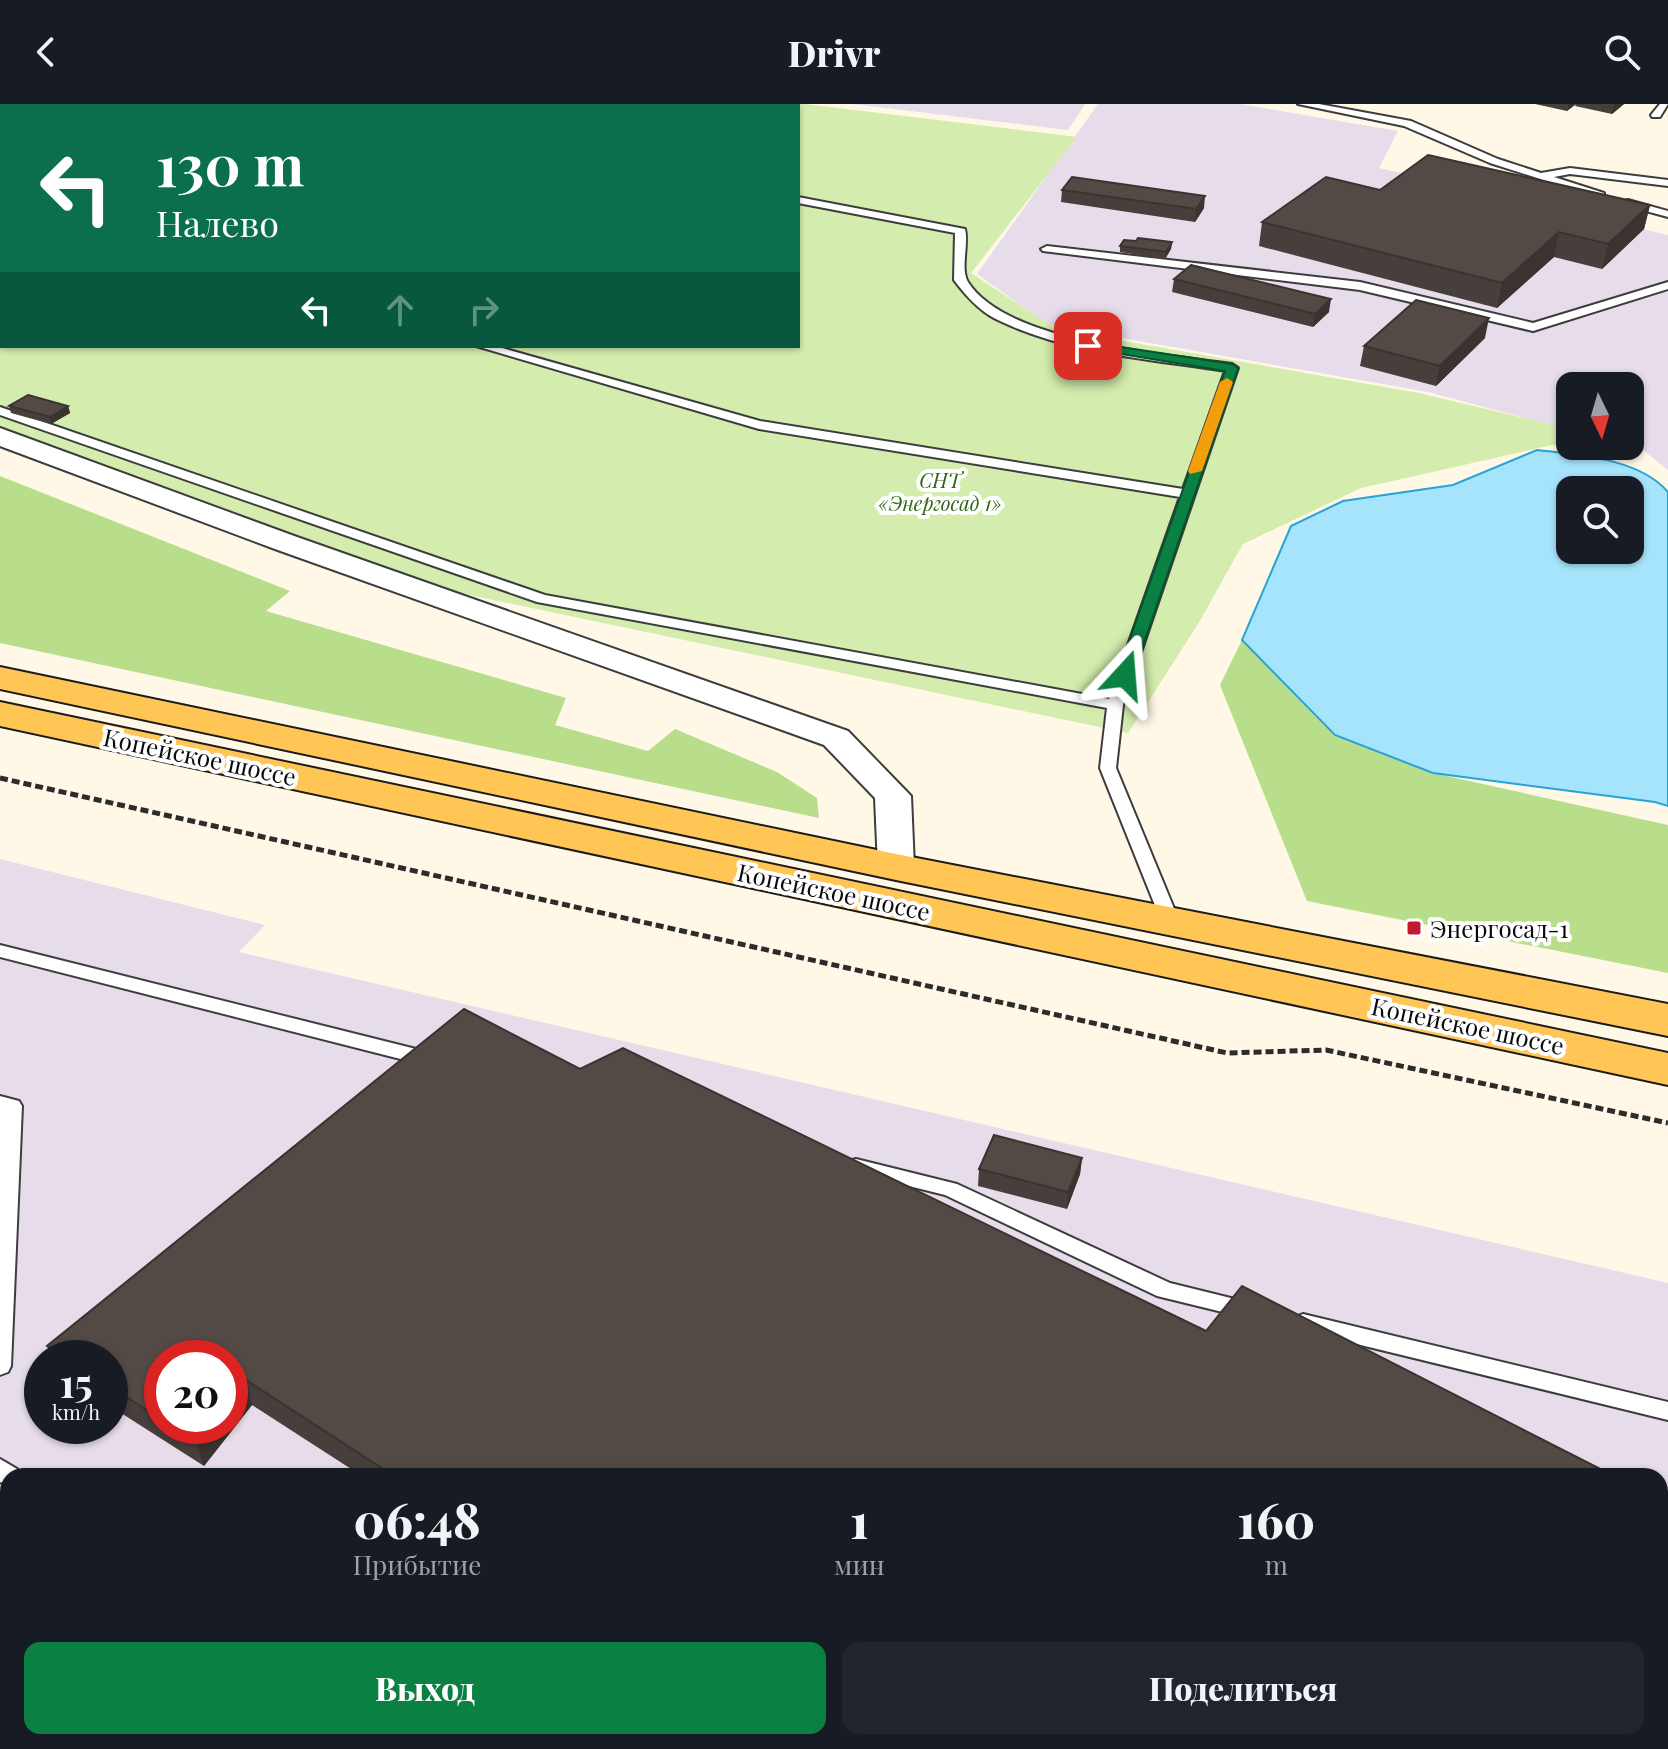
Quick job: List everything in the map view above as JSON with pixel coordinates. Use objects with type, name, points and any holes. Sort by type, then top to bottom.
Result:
[{"type":"main road","name":"Копейское шоссе","points":[[0,678],[896,867],[1668,1020]]},
{"type":"main road","name":"Копейское шоссе","points":[[0,714],[1668,1069]]},
{"type":"street","name":"Копейское шоссе","points":[[0,436],[301,548],[836,738],[893,796],[896,867]]},
{"type":"lane","points":[[1303,104],[1407,123],[1536,176],[1606,197]]},
{"type":"lane","points":[[1656,115],[1665,104]]},
{"type":"lane","points":[[1536,176],[1570,171],[1668,183]]},
{"type":"lane","points":[[800,200],[961,231],[960,280],[976,299],[1002,318],[1088,346],[1232,368],[1115,705],[1108,768],[1171,923]]},
{"type":"lane","points":[[1618,201],[1668,214]]},
{"type":"lane","points":[[1047,249],[1360,286],[1533,327],[1668,285]]},
{"type":"lane","points":[[489,348],[759,425],[1187,494]]},
{"type":"lane","points":[[0,411],[542,599],[1115,705]]},
{"type":"lane","points":[[0,951],[460,1066]]},
{"type":"lane","points":[[0,1103],[12,1106],[0,1366]]},
{"type":"lane","points":[[842,1162],[950,1189],[1165,1290],[1668,1411]]},
{"type":"path","points":[[0,778],[1227,1053],[1326,1050],[1668,1123]]},
{"type":"shaded area","points":[[853,104],[1085,104],[1068,130]]},
{"type":"shaded area","points":[[1098,104],[1240,104],[1398,131],[1379,168],[1668,235],[1668,470],[1644,451],[1644,372],[1556,372],[1556,426],[1428,392],[1048,325],[977,274]]},
{"type":"shaded area","points":[[0,859],[265,925],[239,952],[1668,1283],[1668,1468],[0,1468]]},
{"type":"green space","name":"СНТ «Энергосад 1»","points":[[800,104],[1077,137],[971,273],[1056,329],[1419,393],[1556,426],[1556,444],[1361,488],[1243,544],[1198,624],[1128,733],[412,583],[0,430],[0,348],[800,348]]},
{"type":"green space","points":[[0,476],[290,591],[266,611],[566,698],[555,725],[648,751],[675,729],[777,772],[817,798],[819,818],[0,643]]},
{"type":"green space","points":[[1242,640],[1336,735],[1433,773],[1668,825],[1668,973],[1307,901],[1220,685]]},
{"type":"water","points":[[1537,450],[1556,453],[1556,460],[1607,460],[1625,465],[1656,481],[1668,492],[1668,806],[1433,773],[1335,735],[1242,640],[1291,526],[1343,501],[1453,485]]},
{"type":"building","points":[[1428,155],[1650,205],[1608,244],[1559,232],[1502,283],[1262,222],[1326,177],[1380,190]]},
{"type":"building","points":[[1072,177],[1205,196],[1196,209],[1062,190]]},
{"type":"building","points":[[1138,238],[1172,242],[1166,252],[1120,246],[1124,240],[1136,241]]},
{"type":"building","points":[[1191,265],[1331,299],[1315,314],[1174,279]]},
{"type":"building","points":[[1416,300],[1489,318],[1440,366],[1364,346]]},
{"type":"building","points":[[28,395],[68,406],[50,417],[9,406]]},
{"type":"building","points":[[464,1009],[580,1069],[623,1048],[1206,1331],[1242,1286],[1598,1468],[382,1468],[248,1381],[248,1340],[144,1340],[144,1408],[128,1398],[128,1340],[54,1340]]},
{"type":"building","points":[[994,1135],[1082,1158],[1068,1192],[979,1169]]},
{"type":"slow traffic","points":[[1195,471],[1227,382]]},
{"type":"place","name":"Энергосад-1","points":[[1414,928]]},
{"type":"route","points":[[1088,346],[1232,368],[1125,675]]}]
